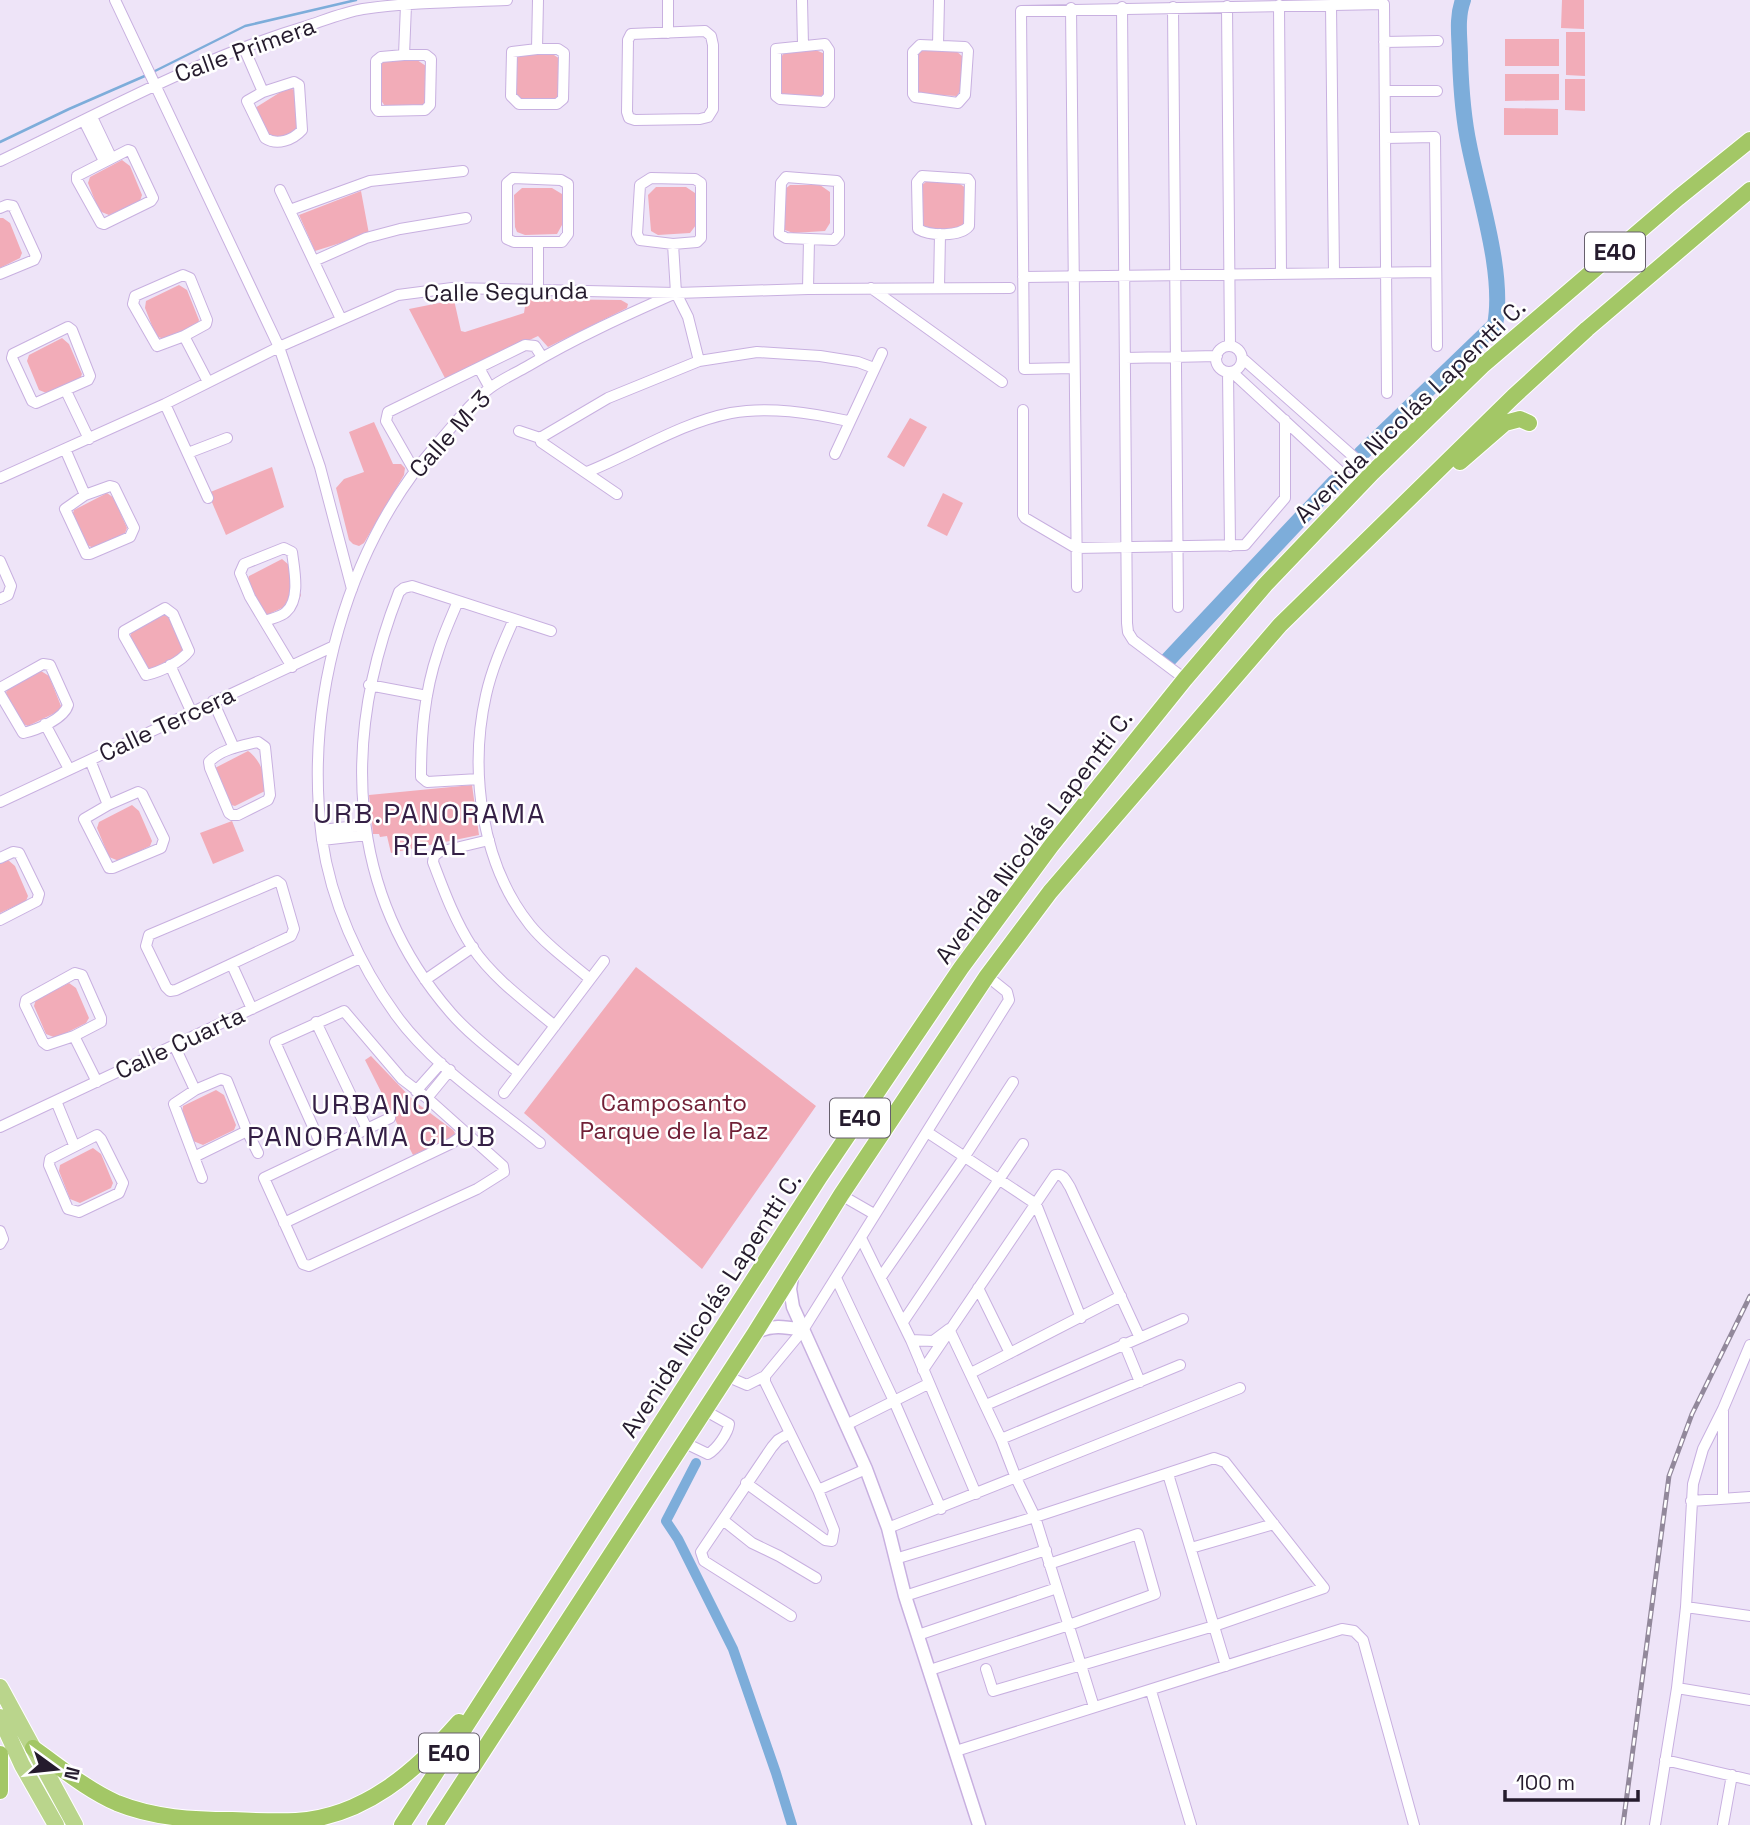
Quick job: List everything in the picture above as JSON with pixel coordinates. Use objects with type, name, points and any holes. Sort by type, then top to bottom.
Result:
[{"type":"highway","name":"Avenida Nicolás Lapentti C.","points":[[495,1681],[819,1178],[961,968],[1051,846],[1185,679],[1265,585],[1372,473],[1482,366],[1750,140]]},
{"type":"highway","name":"Avenida Nicolás Lapentti C.","points":[[437,1825],[755,1333],[841,1195],[987,976],[1081,854],[1280,625],[1336,569],[1587,329],[1750,190]]},
{"type":"highway","points":[[1336,569],[1506,423],[1520,419],[1529,423]]},
{"type":"highway","points":[[33,1748],[100,1794],[144,1812],[186,1819],[313,1819],[351,1808],[396,1784],[444,1739],[495,1681]]},
{"type":"highway","name":"E40","points":[[402,1825],[495,1681]]},
{"type":"highway","points":[[0,1754],[0,1791]]},
{"type":"main road","points":[[0,1687],[75,1825]]},
{"type":"main road","points":[[0,1717],[22,1765],[56,1825]]},
{"type":"street","points":[[115,0],[279,347],[320,467],[352,589]]},
{"type":"street","name":"Calle Primera","points":[[0,161],[155,83],[275,35],[361,10],[507,0]]},
{"type":"street","points":[[537,49],[538,0]]},
{"type":"street","points":[[668,0],[668,33]]},
{"type":"street","points":[[802,0],[803,45]]},
{"type":"street","points":[[938,44],[939,0]]},
{"type":"street","points":[[1074,369],[1024,369],[1021,10],[1384,4],[1387,393]]},
{"type":"street","points":[[404,55],[405,5]]},
{"type":"street","points":[[1279,5],[1281,274]]},
{"type":"street","points":[[1331,5],[1334,273]]},
{"type":"street","points":[[1227,6],[1230,346]]},
{"type":"street","points":[[1122,7],[1128,632],[1133,640],[1185,679]]},
{"type":"street","points":[[1172,7],[1178,607]]},
{"type":"street","points":[[1071,8],[1077,587]]},
{"type":"street","points":[[705,31],[711,36],[713,109],[708,117],[629,118],[628,40],[631,34],[668,33],[705,31]]},
{"type":"street","points":[[1384,42],[1438,41]]},
{"type":"street","points":[[825,44],[830,50],[829,96],[824,102],[785,101],[776,96],[776,49],[803,45],[825,44]]},
{"type":"street","points":[[938,44],[960,45],[968,51],[965,95],[958,103],[920,99],[913,94],[915,47],[938,44]]},
{"type":"street","points":[[244,48],[263,92]]},
{"type":"street","points":[[537,49],[558,49],[564,53],[563,99],[557,104],[519,104],[511,96],[512,52],[537,49]]},
{"type":"street","points":[[404,55],[426,55],[431,59],[430,104],[425,110],[378,111],[376,61],[381,57],[404,55]]},
{"type":"street","points":[[297,83],[302,124],[299,134],[278,143],[265,138],[247,104],[251,98],[263,92],[297,83]]},
{"type":"street","points":[[1385,91],[1437,91]]},
{"type":"street","points":[[88,119],[107,159]]},
{"type":"street","points":[[1385,138],[1435,137],[1437,346]]},
{"type":"street","points":[[131,151],[153,198],[104,224],[77,180],[80,173],[107,159],[131,151]]},
{"type":"street","points":[[290,210],[370,181],[464,171]]},
{"type":"street","points":[[786,177],[833,180],[839,184],[839,234],[834,240],[809,240],[786,238],[779,234],[780,183],[786,177]]},
{"type":"street","points":[[513,178],[561,180],[568,184],[568,234],[562,242],[538,242],[514,242],[507,239],[507,183],[513,178]]},
{"type":"street","points":[[918,178],[968,179],[970,226],[962,233],[940,233],[925,233],[918,229],[918,178]]},
{"type":"street","points":[[695,179],[701,183],[701,237],[693,243],[673,244],[645,242],[640,240],[637,234],[640,185],[645,180],[695,179]]},
{"type":"street","points":[[279,190],[341,319]]},
{"type":"street","points":[[0,208],[13,206],[36,252],[34,260],[0,274]]},
{"type":"street","points":[[314,261],[366,238],[400,229],[466,218]]},
{"type":"street","points":[[939,288],[940,233]]},
{"type":"street","points":[[808,289],[809,240]]},
{"type":"street","points":[[538,242],[538,289]]},
{"type":"street","points":[[673,244],[676,293],[688,317],[699,360]]},
{"type":"street","points":[[1023,277],[1436,272]]},
{"type":"street","points":[[183,275],[190,278],[208,320],[206,324],[184,336],[157,346],[132,304],[135,296],[183,275]]},
{"type":"street","name":"Calle Segunda","points":[[0,478],[165,404],[279,347],[398,295],[452,288],[676,293],[1010,288]]},
{"type":"street","points":[[871,288],[1002,382]]},
{"type":"street","name":"Calle M-3","points":[[540,1143],[441,1063],[397,1017],[360,958],[339,907],[322,835],[318,774],[323,696],[334,646],[369,547],[414,470],[463,414],[490,388],[542,357],[676,293]]},
{"type":"street","points":[[63,328],[72,330],[90,376],[88,380],[66,391],[39,403],[32,401],[12,358],[13,354],[63,328]]},
{"type":"street","points":[[184,336],[208,382]]},
{"type":"street","points":[[414,470],[386,421],[388,412],[525,345],[535,346],[542,357]]},
{"type":"street","points":[[1125,358],[1216,356],[1222,349],[1230,346],[1239,351],[1242,358],[1372,473]]},
{"type":"street","points":[[540,439],[608,398],[699,360],[757,352],[820,356],[858,362],[874,368]]},
{"type":"street","points":[[835,454],[848,421],[882,353]]},
{"type":"street","points":[[1216,356],[1218,366],[1230,372],[1359,489]]},
{"type":"street","points":[[1230,372],[1240,367],[1242,358]]},
{"type":"street","points":[[479,368],[490,388]]},
{"type":"street","points":[[1230,372],[1230,546]]},
{"type":"street","points":[[66,391],[89,439]]},
{"type":"street","points":[[165,404],[208,498]]},
{"type":"street","points":[[1023,410],[1023,515],[1025,519],[1076,548],[1245,544],[1285,498],[1285,420]]},
{"type":"street","points":[[587,472],[644,445],[732,413],[784,412],[848,421]]},
{"type":"street","points":[[519,431],[540,439],[617,494]]},
{"type":"street","points":[[188,453],[227,438]]},
{"type":"street","points":[[65,449],[85,495]]},
{"type":"street","points":[[106,487],[114,487],[134,528],[130,537],[86,554],[65,509],[85,495],[106,487]]},
{"type":"street","points":[[265,621],[284,614],[291,606],[295,576],[292,552],[288,549],[284,548],[244,564],[240,573],[250,597],[292,667]]},
{"type":"street","points":[[0,561],[11,586],[8,595],[0,598]]},
{"type":"street","points":[[519,1073],[475,1038],[451,1014],[425,980],[404,944],[373,868],[366,830],[362,751],[369,685],[385,626],[398,592],[404,587],[412,586],[551,631]]},
{"type":"street","points":[[458,601],[437,653],[427,696],[421,739],[421,777],[427,782],[479,779]]},
{"type":"street","points":[[165,608],[173,614],[189,650],[170,665],[146,675],[124,636],[127,628],[165,608]]},
{"type":"street","points":[[514,619],[486,694],[480,728],[479,779],[489,840],[506,888],[529,925],[590,979]]},
{"type":"street","name":"Calle Tercera","points":[[0,802],[334,646]]},
{"type":"street","points":[[0,688],[43,664],[50,665],[68,705],[65,713],[23,733],[0,694]]},
{"type":"street","points":[[170,665],[191,711]]},
{"type":"street","points":[[369,685],[427,696]]},
{"type":"street","points":[[213,701],[234,748]]},
{"type":"street","points":[[45,724],[69,769]]},
{"type":"street","points":[[262,743],[265,747],[271,792],[268,800],[232,816],[209,762],[234,748],[262,743]]},
{"type":"street","points":[[90,760],[108,805]]},
{"type":"street","points":[[138,792],[142,794],[164,839],[161,848],[113,869],[106,865],[84,819],[108,805],[138,792]]},
{"type":"street","points":[[322,835],[366,830]]},
{"type":"street","points":[[489,840],[439,852],[434,856],[433,862],[451,907],[473,947],[501,981],[555,1026]]},
{"type":"street","points":[[0,858],[16,851],[19,853],[39,894],[37,901],[0,920]]},
{"type":"street","points":[[276,881],[281,884],[294,933],[232,965],[170,990],[146,946],[146,939],[149,935],[276,881]]},
{"type":"street","points":[[425,980],[473,947]]},
{"type":"street","name":"Calle Cuarta","points":[[0,1128],[360,958]]},
{"type":"street","points":[[504,1093],[604,961]]},
{"type":"street","points":[[232,965],[252,1009]]},
{"type":"street","points":[[79,973],[102,1018],[98,1026],[75,1036],[47,1045],[25,1005],[28,997],[79,973]]},
{"type":"street","points":[[726,1376],[747,1385],[765,1376],[803,1330],[1009,1000],[1007,992],[987,976]]},
{"type":"street","points":[[323,1149],[275,1044],[276,1040],[342,1011],[402,1079],[503,1166],[504,1172],[500,1177],[309,1266],[303,1264],[264,1178],[390,1118]]},
{"type":"street","points":[[316,1022],[367,1129]]},
{"type":"street","points":[[75,1036],[97,1082]]},
{"type":"street","points":[[175,1046],[195,1090]]},
{"type":"street","points":[[416,1091],[441,1063]]},
{"type":"street","points":[[427,1098],[450,1070]]},
{"type":"street","points":[[202,1178],[174,1109],[176,1101],[195,1090],[221,1079],[227,1081],[258,1153]]},
{"type":"street","points":[[881,1277],[1013,1082]]},
{"type":"street","points":[[56,1101],[74,1146]]},
{"type":"street","points":[[194,1157],[247,1131]]},
{"type":"street","points":[[927,1132],[1036,1204],[1081,1318]]},
{"type":"street","points":[[284,1223],[452,1143],[466,1133]]},
{"type":"street","points":[[97,1135],[123,1183],[119,1193],[79,1212],[68,1209],[49,1165],[50,1159],[74,1146],[97,1135]]},
{"type":"street","points":[[903,1322],[1023,1144]]},
{"type":"street","points":[[923,1370],[1055,1175],[1062,1176],[1139,1336]]},
{"type":"street","points":[[841,1195],[874,1214]]},
{"type":"street","points":[[0,1231],[3,1239],[0,1244]]},
{"type":"street","points":[[861,1238],[903,1322],[976,1494]]},
{"type":"street","points":[[792,1273],[790,1289],[793,1307],[866,1469],[888,1528],[905,1596],[979,1825]]},
{"type":"street","points":[[836,1278],[941,1509]]},
{"type":"street","points":[[978,1289],[1010,1353]]},
{"type":"street","points":[[971,1373],[1121,1296]]},
{"type":"street","points":[[986,1405],[1183,1319]]},
{"type":"street","points":[[755,1333],[765,1327],[783,1326],[803,1330]]},
{"type":"street","points":[[911,1340],[933,1341],[949,1329]]},
{"type":"street","points":[[949,1329],[1035,1517],[1094,1707]]},
{"type":"street","points":[[1124,1343],[1140,1382]]},
{"type":"street","points":[[1655,1825],[1677,1688],[1696,1467],[1749,1348]]},
{"type":"street","points":[[1001,1439],[1180,1365]]},
{"type":"street","points":[[746,1483],[825,1540],[832,1541],[834,1530],[818,1490],[765,1382],[765,1376]]},
{"type":"street","points":[[846,1425],[928,1384]]},
{"type":"street","points":[[888,1528],[1240,1388]]},
{"type":"street","points":[[1723,1409],[1723,1498]]},
{"type":"street","points":[[683,1442],[709,1454],[728,1429],[729,1424],[704,1410]]},
{"type":"street","points":[[790,1433],[778,1440],[746,1483],[702,1549],[702,1559],[791,1616]]},
{"type":"street","points":[[895,1559],[1220,1458],[1324,1588],[1214,1626],[993,1691],[986,1669]]},
{"type":"street","points":[[818,1490],[866,1469]]},
{"type":"street","points":[[1168,1474],[1226,1666]]},
{"type":"street","points":[[1691,1501],[1750,1497]]},
{"type":"street","points":[[723,1520],[752,1543],[816,1578]]},
{"type":"street","points":[[1191,1549],[1274,1524]]},
{"type":"street","points":[[930,1670],[1155,1594],[1140,1536],[1135,1534],[1049,1564]]},
{"type":"street","points":[[905,1596],[1046,1550]]},
{"type":"street","points":[[918,1635],[1057,1587]]},
{"type":"street","points":[[1686,1607],[1750,1616]]},
{"type":"street","points":[[956,1751],[1342,1629],[1354,1631],[1363,1640],[1414,1825]]},
{"type":"street","points":[[1677,1688],[1750,1700]]},
{"type":"street","points":[[1150,1691],[1191,1825]]},
{"type":"street","points":[[1665,1760],[1750,1780]]},
{"type":"street","points":[[1723,1825],[1732,1775]]},
{"type":"green space","points":[[1562,0],[1584,0],[1584,29],[1561,28]]},
{"type":"green space","points":[[1566,32],[1585,32],[1585,76],[1566,75]]},
{"type":"green space","points":[[1505,39],[1559,39],[1559,66],[1505,66]]},
{"type":"green space","points":[[922,49],[956,51],[962,56],[962,87],[957,96],[917,94],[916,54]]},
{"type":"green space","points":[[787,50],[818,51],[825,54],[826,93],[818,98],[783,95],[780,90],[780,58]]},
{"type":"green space","points":[[551,53],[560,59],[559,96],[538,102],[515,97],[517,54]]},
{"type":"green space","points":[[387,59],[417,60],[426,66],[425,103],[422,106],[385,106],[380,99],[380,64]]},
{"type":"green space","points":[[1505,74],[1559,74],[1559,100],[1505,101]]},
{"type":"green space","points":[[1565,79],[1585,79],[1585,111],[1565,110]]},
{"type":"green space","points":[[287,88],[296,90],[300,129],[282,138],[270,138],[255,108]]},
{"type":"green space","points":[[1504,108],[1558,109],[1558,135],[1504,135]]},
{"type":"green space","points":[[122,160],[130,166],[142,195],[140,201],[109,215],[99,211],[88,183],[90,177]]},
{"type":"green space","points":[[927,181],[957,182],[966,188],[965,225],[944,230],[922,226],[921,186]]},
{"type":"green space","points":[[790,185],[820,185],[830,192],[830,223],[825,231],[793,233],[785,230],[784,190]]},
{"type":"green space","points":[[656,187],[686,187],[695,193],[696,225],[690,233],[658,235],[651,231],[648,195]]},
{"type":"green space","points":[[522,188],[552,188],[562,194],[562,225],[557,234],[525,235],[517,232],[514,195]]},
{"type":"green space","points":[[361,191],[369,234],[315,251],[299,215]]},
{"type":"green space","points":[[0,218],[10,223],[22,253],[20,258],[0,268]]},
{"type":"green space","points":[[179,285],[187,290],[199,320],[197,325],[166,340],[156,336],[145,308],[146,301]]},
{"type":"green space","points":[[454,300],[461,331],[465,332],[524,313],[526,300],[621,300],[628,304],[627,308],[548,347],[538,336],[446,380],[409,309]]},
{"type":"green space","points":[[62,338],[69,344],[82,374],[80,379],[49,394],[39,390],[27,361],[29,355]]},
{"type":"green space","points":[[910,418],[927,427],[904,467],[887,457]]},
{"type":"green space","points":[[374,422],[393,464],[401,464],[405,468],[404,475],[364,543],[359,546],[349,540],[336,488],[344,479],[364,472],[349,432]]},
{"type":"green space","points":[[272,467],[284,507],[226,535],[208,493]]},
{"type":"green space","points":[[107,493],[114,498],[127,528],[125,533],[94,548],[84,544],[72,516],[74,510]]},
{"type":"green space","points":[[943,493],[963,503],[947,536],[927,526]]},
{"type":"green space","points":[[282,559],[289,565],[301,595],[299,600],[264,614],[247,582],[249,576]]},
{"type":"green space","points":[[164,614],[172,619],[184,649],[182,654],[151,669],[141,665],[130,637],[132,630]]},
{"type":"green space","points":[[41,671],[49,676],[61,706],[59,711],[28,726],[18,722],[6,693],[8,687]]},
{"type":"green space","points":[[248,751],[262,769],[265,791],[235,806],[231,805],[215,768]]},
{"type":"green space","points":[[472,785],[479,835],[391,853],[387,836],[373,834],[369,795]]},
{"type":"green space","points":[[132,805],[139,811],[152,841],[150,846],[119,861],[109,857],[97,828],[99,822]]},
{"type":"green space","points":[[232,821],[244,851],[213,864],[200,833]]},
{"type":"green space","points":[[8,860],[15,866],[28,896],[26,901],[0,913],[0,863]]},
{"type":"green space","name":"Camposanto Parque de la Paz","points":[[636,967],[816,1106],[702,1269],[524,1113]]},
{"type":"green space","points":[[69,983],[76,988],[89,1018],[86,1023],[56,1038],[46,1034],[34,1006],[36,999]]},
{"type":"green space","points":[[371,1056],[414,1101],[453,1130],[455,1133],[451,1139],[413,1155],[365,1060]]},
{"type":"green space","points":[[216,1090],[224,1095],[236,1125],[234,1130],[203,1145],[193,1141],[182,1112],[183,1106]]},
{"type":"green space","points":[[93,1148],[101,1154],[113,1183],[111,1188],[80,1203],[70,1199],[59,1171],[60,1165]]},
{"type":"waterway","points":[[153,72],[245,26],[356,0]]},
{"type":"waterway","points":[[1361,454],[1495,325],[1497,283],[1494,259],[1465,124],[1459,29],[1463,0]]},
{"type":"waterway","points":[[0,142],[147,75]]},
{"type":"waterway","points":[[1168,660],[1335,482]]},
{"type":"waterway","points":[[696,1463],[666,1521],[678,1539],[733,1649],[792,1825]]},
{"type":"railway","points":[[1623,1825],[1669,1476],[1692,1414],[1750,1296]]},
{"type":"district","name":"URB.PANORAMA REAL","points":[[430,829]]},
{"type":"district","name":"URBANO PANORAMA CLUB","points":[[372,1120]]}]
